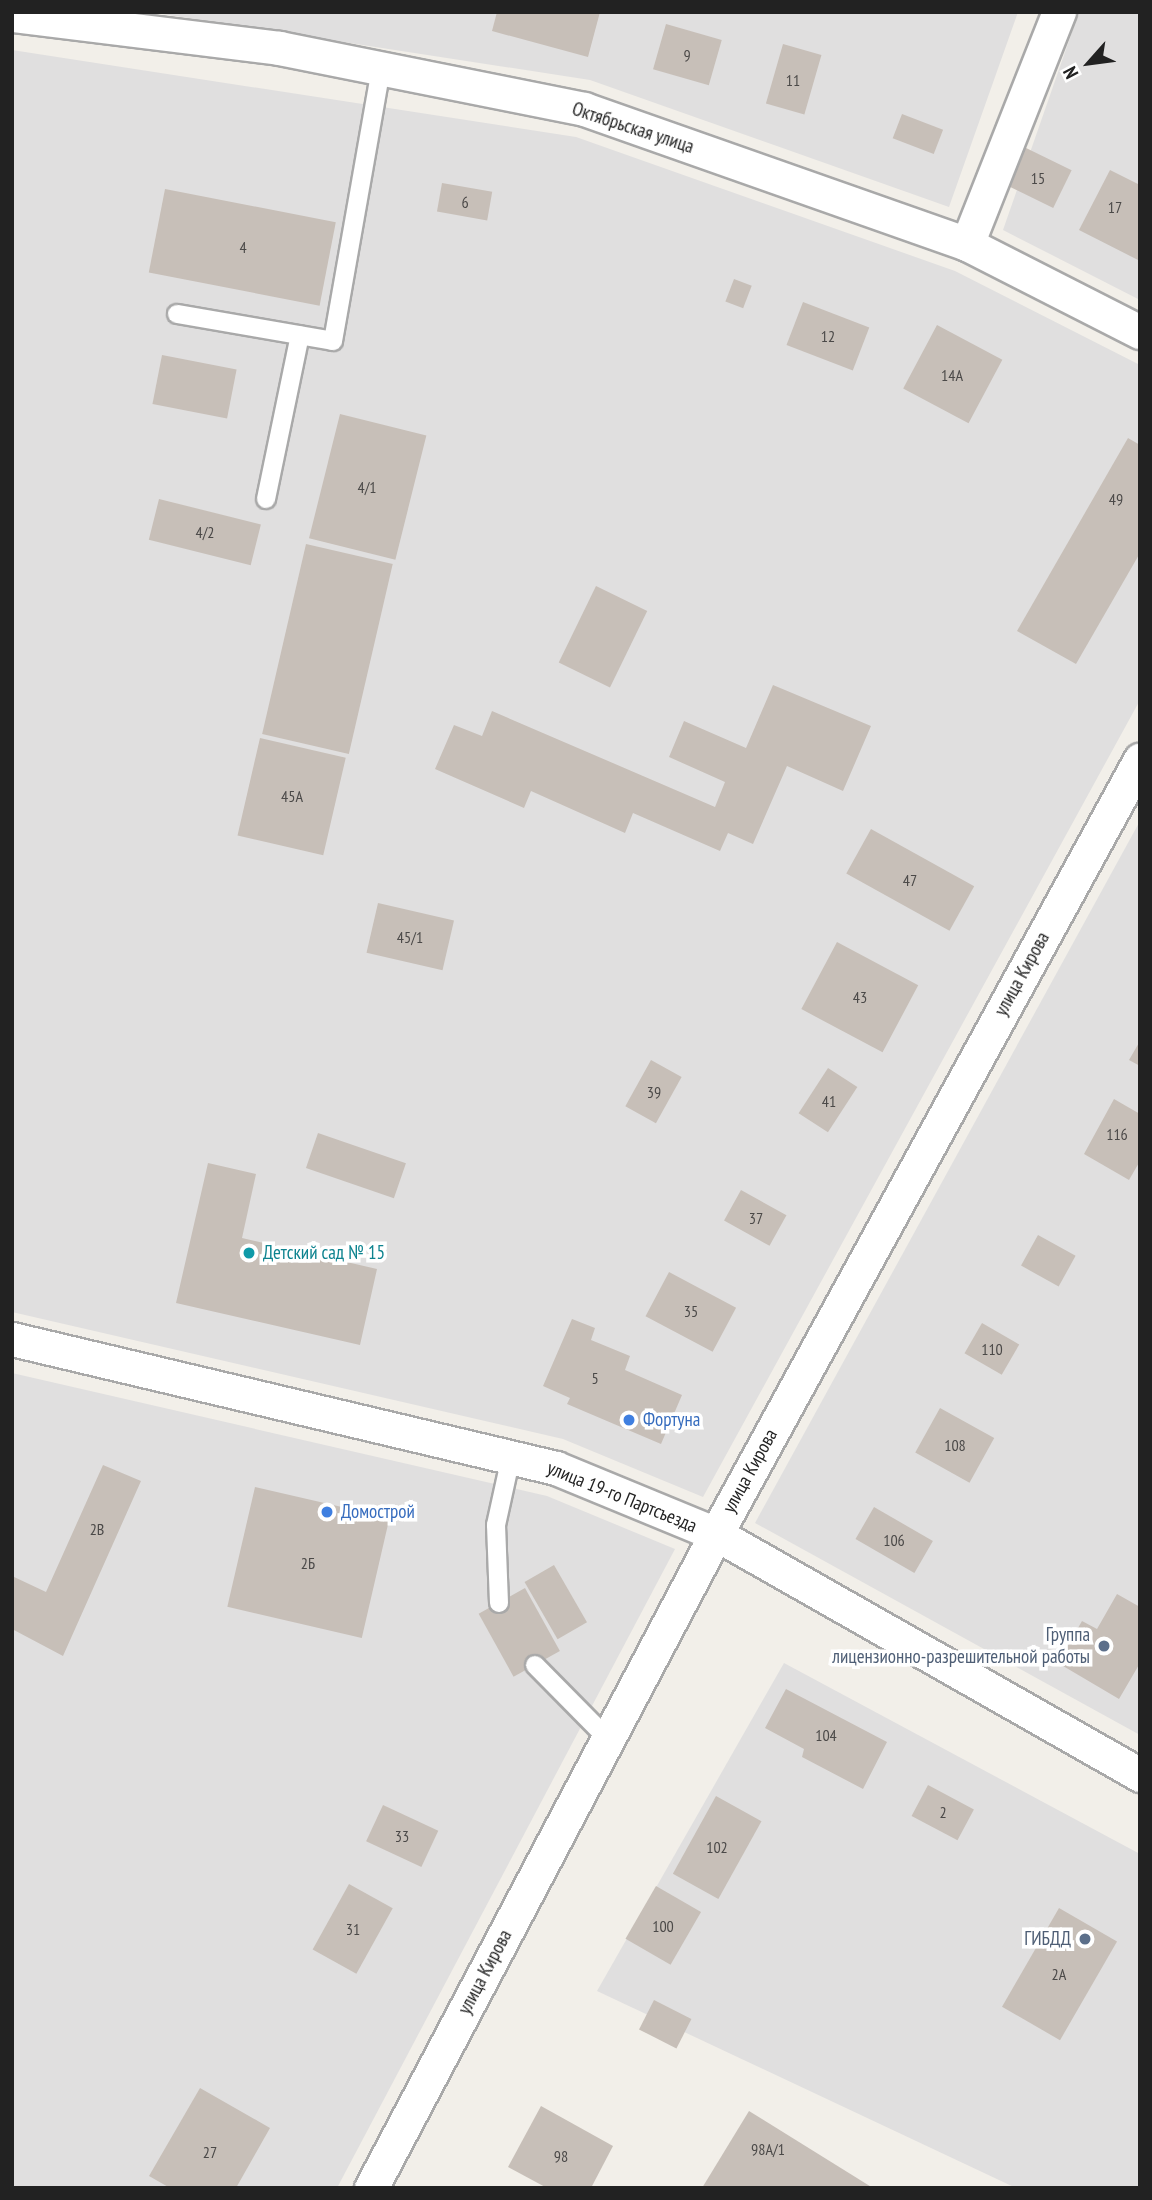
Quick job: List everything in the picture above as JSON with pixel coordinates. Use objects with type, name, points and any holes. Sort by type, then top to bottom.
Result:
[{"type":"street","points":[[967,244],[1059,12]]},
{"type":"street","name":"Октябрьская улица","points":[[12,15],[279,48],[584,109],[967,244],[1140,332]]},
{"type":"street","name":"улица Кирова","points":[[371,2188],[716,1534],[1140,760]]},
{"type":"street","name":"улица 19-го Партсъезда","points":[[12,1339],[556,1468],[716,1534],[1140,1775]]},
{"type":"lane","points":[[177,314],[333,341],[381,69]]},
{"type":"lane","points":[[266,499],[300,335]]},
{"type":"lane","points":[[499,1603],[496,1525],[511,1457]]},
{"type":"lane","points":[[535,1665],[609,1740]]},
{"type":"shaded area","points":[[149,12],[1018,12],[949,207],[590,80]]},
{"type":"shaded area","points":[[1079,12],[1140,12],[1140,300],[1003,230]]},
{"type":"shaded area","points":[[12,50],[576,137],[955,271],[1140,365],[1140,700],[703,1497],[563,1439],[12,1312]]},
{"type":"shaded area","points":[[1140,821],[1140,1735],[755,1523]]},
{"type":"shaded area","points":[[12,1373],[547,1496],[675,1549],[337,2188],[12,2188]]},
{"type":"shaded area","points":[[784,1663],[1140,1854],[1140,2188],[1016,2188],[597,1991]]},
{"type":"building","points":[[497,12],[600,12],[588,57],[492,31]]},
{"type":"building","points":[[666,24],[722,40],[709,85],[653,69]]},
{"type":"building","points":[[783,44],[821,55],[804,115],[766,104]]},
{"type":"building","points":[[902,114],[943,130],[934,154],[893,138]]},
{"type":"building","points":[[1024,147],[1072,170],[1053,208],[1006,185]]},
{"type":"building","points":[[1110,170],[1140,185],[1140,261],[1079,230]]},
{"type":"building","points":[[442,183],[492,192],[487,220],[437,212]]},
{"type":"building","points":[[165,189],[336,222],[320,306],[149,272]]},
{"type":"building","points":[[734,279],[752,286],[743,308],[725,301]]},
{"type":"building","points":[[803,302],[869,327],[853,370],[787,345]]},
{"type":"building","points":[[937,325],[1002,360],[969,423],[903,389]]},
{"type":"building","points":[[162,355],[237,370],[227,419],[152,404]]},
{"type":"building","points":[[340,414],[426,436],[395,560],[309,538]]},
{"type":"building","points":[[1128,438],[1140,445],[1140,553],[1076,664],[1017,631]]},
{"type":"building","points":[[159,499],[261,524],[251,565],[149,540]]},
{"type":"building","points":[[306,544],[393,564],[349,754],[262,734]]},
{"type":"building","points":[[596,586],[647,611],[610,687],[559,662]]},
{"type":"building","points":[[773,685],[871,726],[843,791],[787,766],[753,844],[728,833],[720,851],[633,813],[625,833],[531,791],[524,808],[435,769],[454,725],[482,736],[492,711],[715,807],[725,782],[669,757],[684,721],[746,748]]},
{"type":"building","points":[[260,738],[346,758],[323,855],[238,835]]},
{"type":"building","points":[[871,829],[974,886],[949,931],[846,874]]},
{"type":"building","points":[[378,903],[454,921],[443,970],[367,953]]},
{"type":"building","points":[[837,942],[918,985],[883,1052],[801,1009]]},
{"type":"building","points":[[1140,1041],[1140,1066],[1129,1060]]},
{"type":"building","points":[[651,1060],[682,1077],[656,1123],[625,1106]]},
{"type":"building","points":[[828,1068],[857,1087],[828,1132],[799,1113]]},
{"type":"building","points":[[1114,1099],[1140,1114],[1140,1161],[1129,1180],[1084,1154]]},
{"type":"building","points":[[318,1133],[406,1163],[394,1198],[306,1168]]},
{"type":"building","name":"Детский сад № 15","points":[[208,1163],[256,1174],[242,1238],[377,1269],[360,1345],[176,1303]]},
{"type":"building","points":[[741,1190],[786,1215],[770,1246],[724,1221]]},
{"type":"building","points":[[1038,1235],[1076,1256],[1059,1286],[1021,1266]]},
{"type":"building","points":[[669,1272],[736,1308],[713,1352],[646,1316]]},
{"type":"building","points":[[572,1319],[595,1328],[591,1340],[630,1356],[625,1370],[682,1395],[661,1444],[567,1404],[570,1398],[543,1386]]},
{"type":"building","points":[[982,1323],[1019,1344],[1002,1375],[964,1353]]},
{"type":"building","points":[[940,1408],[994,1438],[970,1483],[915,1453]]},
{"type":"building","points":[[103,1465],[141,1481],[63,1656],[12,1629],[12,1576],[46,1592]]},
{"type":"building","points":[[255,1487],[389,1518],[362,1638],[227,1607]]},
{"type":"building","points":[[874,1507],[933,1541],[914,1573],[856,1539]]},
{"type":"building","points":[[554,1565],[587,1622],[558,1639],[525,1582]]},
{"type":"building","points":[[525,1588],[560,1651],[514,1677],[479,1614]]},
{"type":"building","name":"Группа лицензионно-разрешительной работы","points":[[1117,1594],[1140,1607],[1140,1663],[1119,1699],[1058,1663],[1082,1621],[1097,1629]]},
{"type":"building","points":[[786,1689],[887,1742],[863,1789],[802,1757],[804,1749],[765,1728]]},
{"type":"building","points":[[928,1785],[974,1809],[957,1840],[912,1816]]},
{"type":"building","points":[[716,1796],[761,1821],[718,1899],[673,1874]]},
{"type":"building","points":[[383,1805],[438,1831],[421,1867],[366,1841]]},
{"type":"building","points":[[349,1884],[393,1908],[356,1974],[313,1950]]},
{"type":"building","points":[[656,1886],[701,1912],[671,1965],[625,1939]]},
{"type":"building","points":[[1059,1908],[1117,1941],[1060,2040],[1002,2007]]},
{"type":"building","points":[[654,2000],[691,2019],[676,2048],[639,2029]]},
{"type":"building","points":[[200,2088],[270,2128],[236,2188],[170,2188],[149,2176]]},
{"type":"building","points":[[541,2106],[613,2146],[591,2188],[547,2188],[508,2167]]},
{"type":"building","points":[[749,2111],[873,2188],[702,2188]]},
{"type":"place","name":"Детский сад № 15","points":[[249,1253]]},
{"type":"place","name":"Фортуна","points":[[629,1420]]},
{"type":"place","name":"Домострой","points":[[327,1512]]},
{"type":"place","name":"Группа лицензионно-разрешительной работы","points":[[1104,1646]]},
{"type":"place","name":"ГИБДД","points":[[1085,1939]]}]
